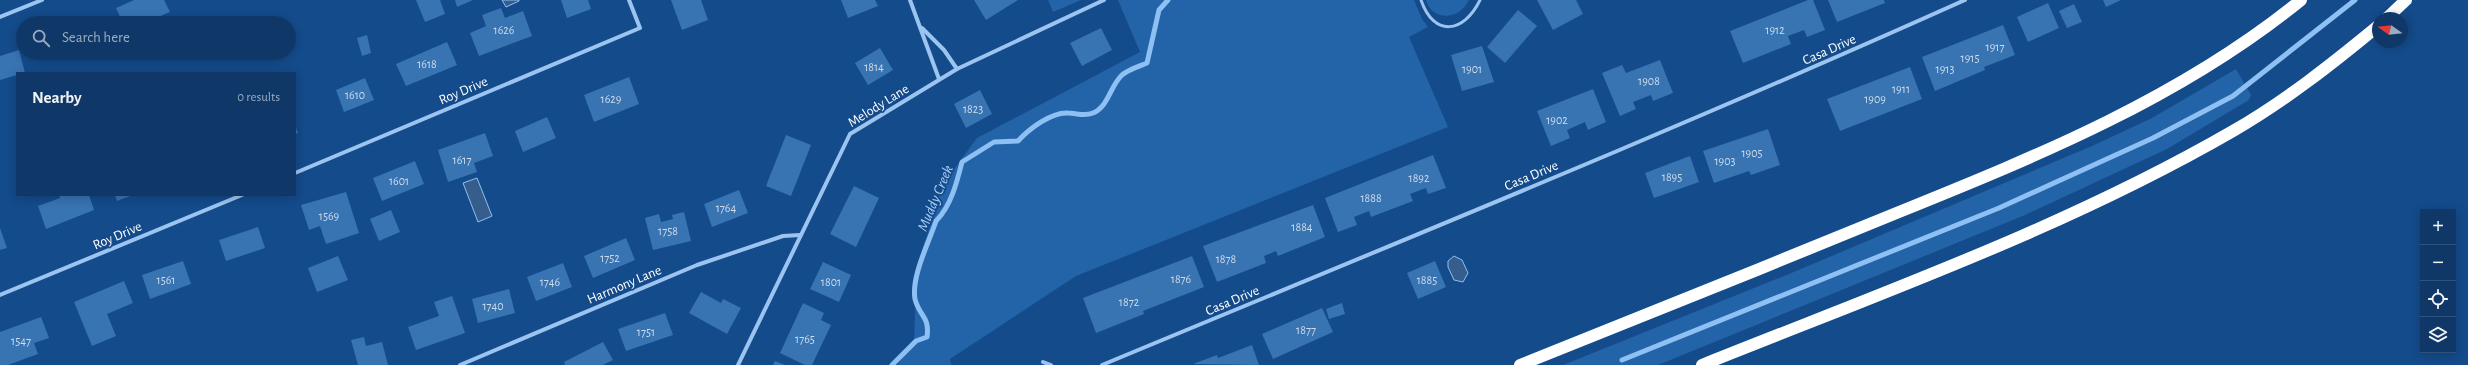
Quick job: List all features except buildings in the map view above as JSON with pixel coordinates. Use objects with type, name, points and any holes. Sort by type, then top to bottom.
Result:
[{"type":"highway","points":[[1520,365],[1910,208],[2063,143],[2179,85],[2235,49],[2301,0]]},
{"type":"highway","points":[[2392,12],[2401,0]]},
{"type":"highway","points":[[2393,12],[2406,0]]},
{"type":"highway","points":[[1702,365],[1998,245],[2122,190],[2234,130],[2294,91],[2372,31]]},
{"type":"street","points":[[0,17],[42,0]]},
{"type":"street","name":"Roy Drive","points":[[296,173],[640,28],[629,0]]},
{"type":"street","points":[[910,0],[922,27],[924,41],[939,79]]},
{"type":"street","name":"Melody Lane","points":[[738,365],[850,134],[957,69],[1104,0]]},
{"type":"street","name":"Casa Drive","points":[[1102,365],[1837,58],[1965,0]]},
{"type":"street","points":[[922,27],[944,50],[957,69]]},
{"type":"street","name":"Roy Drive","points":[[0,295],[240,196]]},
{"type":"street","name":"Harmony Lane","points":[[460,365],[697,265],[783,236],[800,235]]},
{"type":"street","points":[[1043,362],[1051,365]]},
{"type":"lane","points":[[1421,0],[1428,16],[1446,27],[1464,22],[1473,13],[1480,0]]},
{"type":"shaded area","points":[[502,0],[519,0],[519,1],[506,7]]},
{"type":"shaded area","points":[[1048,0],[1081,0],[1053,12]]},
{"type":"shaded area","points":[[1118,0],[1414,0],[1422,19],[1428,27],[1409,37],[1448,127],[1076,276],[950,359],[951,365],[897,365],[914,340],[917,267],[943,184],[977,138],[1140,52]]},
{"type":"shaded area","points":[[1426,0],[1469,0],[1465,7],[1459,12],[1446,16],[1434,12],[1429,7]]},
{"type":"shaded area","points":[[2236,69],[2251,95],[2249,100],[2167,149],[2025,215],[1658,365],[1563,365],[1789,274],[2092,146],[2152,118]]},
{"type":"shaded area","points":[[477,178],[492,216],[478,222],[463,183]]},
{"type":"shaded area","points":[[1454,256],[1462,260],[1468,273],[1463,282],[1454,280],[1448,267],[1448,261]]},
{"type":"waterway","name":"Muddy Creek","points":[[892,365],[916,341],[927,337],[928,330],[926,320],[917,305],[914,290],[921,260],[936,221],[950,201],[962,162],[994,142],[1018,141],[1028,131],[1055,115],[1061,113],[1087,115],[1098,110],[1103,106],[1122,75],[1131,69],[1147,63],[1159,10],[1168,0]]},
{"type":"waterway","points":[[1622,360],[1999,208],[2153,138],[2233,96],[2355,0]]}]
